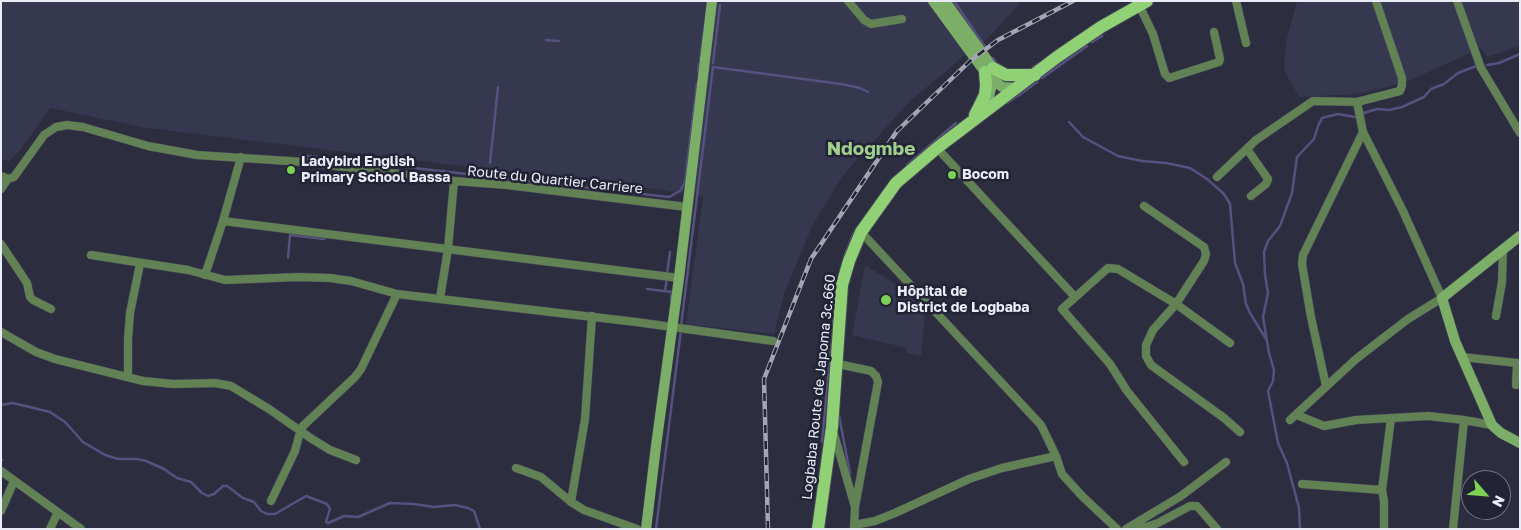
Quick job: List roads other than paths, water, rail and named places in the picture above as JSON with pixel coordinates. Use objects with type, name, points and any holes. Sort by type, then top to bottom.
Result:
[{"type":"main road","points":[[646,529],[673,328],[712,1]]},
{"type":"main road","points":[[933,1],[990,74],[1006,88],[1016,88]]},
{"type":"main road","points":[[945,1],[990,74],[985,110]]},
{"type":"main road","name":"Logbaba Route de Japoma 3c.660","points":[[818,529],[832,427],[838,364],[842,285],[849,261],[861,232],[896,183],[937,148],[985,110],[1101,27],[1143,3]]},
{"type":"main road","points":[[990,74],[1034,75]]},
{"type":"main road","points":[[970,122],[985,95],[990,74]]},
{"type":"main road","points":[[1520,236],[1442,298],[1455,341],[1492,425],[1501,433],[1520,443]]},
{"type":"street","points":[[848,1],[864,20],[871,24],[902,19]]},
{"type":"street","points":[[1236,1],[1246,44]]},
{"type":"street","points":[[1217,177],[1247,149],[1285,119],[1313,101],[1357,102],[1400,91],[1402,78],[1376,1]]},
{"type":"street","points":[[1457,1],[1481,68],[1520,133]]},
{"type":"street","points":[[1143,3],[1165,74],[1170,78],[1219,62],[1214,32]]},
{"type":"street","points":[[1290,420],[1356,359],[1408,319],[1442,298],[1403,211],[1363,132],[1357,102]]},
{"type":"street","name":"Route du Quartier Carriere","points":[[1,189],[5,177],[14,177],[44,135],[56,127],[68,126],[83,127],[148,146],[187,153],[304,162],[687,207]]},
{"type":"street","points":[[1326,386],[1302,264],[1304,255],[1363,132]]},
{"type":"street","points":[[937,148],[1076,297]]},
{"type":"street","points":[[1247,149],[1268,179],[1266,184],[1251,196]]},
{"type":"street","points":[[205,276],[241,157]]},
{"type":"street","points":[[440,298],[448,248],[454,181]]},
{"type":"street","points":[[1144,206],[1204,247],[1206,254],[1204,261],[1176,304],[1153,330],[1146,345],[1146,356],[1151,366],[1224,418],[1240,432]]},
{"type":"street","points":[[223,221],[679,278]]},
{"type":"street","points":[[861,232],[1041,425],[1056,456],[1062,474],[1117,529]]},
{"type":"street","points":[[1,244],[26,283],[30,297],[51,309]]},
{"type":"street","points":[[1496,316],[1502,282],[1503,249]]},
{"type":"street","points":[[91,255],[188,270],[225,280],[299,277],[330,278],[397,294],[592,316],[773,341]]},
{"type":"street","points":[[128,377],[130,313],[140,264]]},
{"type":"street","points":[[1184,462],[1127,391],[1110,364],[1062,309],[1108,268],[1118,269],[1176,304],[1230,342]]},
{"type":"street","points":[[271,501],[295,451],[301,430],[306,422],[355,377],[361,369],[397,294]]},
{"type":"street","points":[[571,502],[586,419],[592,316]]},
{"type":"street","points":[[1,332],[36,352],[128,377],[159,384],[215,382],[231,386],[330,450],[356,460]]},
{"type":"street","points":[[1462,357],[1517,363],[1516,385]]},
{"type":"street","points":[[838,364],[871,371],[876,376],[878,382],[855,507],[854,527],[874,521],[969,480],[1002,468],[1056,456]]},
{"type":"street","points":[[1297,415],[1324,426],[1356,420],[1428,416],[1492,425]]},
{"type":"street","points":[[1384,529],[1382,490],[1391,418]]},
{"type":"street","points":[[1453,529],[1464,420]]},
{"type":"street","points":[[832,427],[855,507]]},
{"type":"street","points":[[1126,529],[1181,496],[1226,462]]},
{"type":"street","points":[[516,468],[541,477],[571,502],[584,510],[637,529]]},
{"type":"street","points":[[1,471],[81,529]]},
{"type":"street","points":[[1,511],[14,481]]},
{"type":"street","points":[[1302,484],[1382,490]]},
{"type":"street","points":[[1136,524],[1146,527],[1158,524],[1190,506],[1197,506],[1217,529]]},
{"type":"street","points":[[50,529],[58,512]]},
{"type":"waterway","points":[[954,1],[986,48]]},
{"type":"waterway","points":[[713,63],[720,5]]},
{"type":"waterway","points":[[700,61],[704,30]]},
{"type":"waterway","points":[[1092,42],[1102,36]]},
{"type":"waterway","points":[[546,40],[559,41]]},
{"type":"waterway","points":[[1042,78],[1087,46]]},
{"type":"waterway","points":[[1487,65],[1499,63],[1520,54]]},
{"type":"waterway","points":[[993,58],[998,65]]},
{"type":"waterway","points":[[1033,67],[1040,63]]},
{"type":"waterway","points":[[698,71],[699,64]]},
{"type":"waterway","points":[[1364,113],[1377,109],[1389,110],[1402,107],[1424,97],[1431,89],[1444,84],[1458,73],[1479,65]]},
{"type":"waterway","points":[[681,326],[713,67],[841,84],[860,88],[868,92]]},
{"type":"waterway","points":[[1018,96],[1037,82]]},
{"type":"waterway","points":[[300,155],[669,197],[680,191],[685,182],[697,83]]},
{"type":"waterway","points":[[490,163],[498,87]]},
{"type":"waterway","points":[[1007,103],[1017,96]]},
{"type":"waterway","points":[[1300,529],[1299,508],[1287,463],[1278,443],[1268,391],[1273,381],[1274,370],[1263,317],[1268,293],[1264,252],[1268,241],[1280,226],[1292,193],[1297,157],[1314,139],[1322,118],[1338,114],[1358,116]]},
{"type":"waterway","points":[[1069,122],[1083,137],[1118,156],[1190,168],[1207,179],[1224,194],[1230,204],[1235,263],[1243,284],[1246,304],[1266,339]]},
{"type":"waterway","points":[[907,165],[956,123]]},
{"type":"waterway","points":[[844,257],[853,234]]},
{"type":"waterway","points":[[288,258],[290,235],[324,239]]},
{"type":"waterway","points":[[667,274],[670,252]]},
{"type":"waterway","points":[[665,291],[667,278]]},
{"type":"waterway","points":[[647,289],[672,292],[671,300]]},
{"type":"waterway","points":[[822,442],[835,302]]},
{"type":"waterway","points":[[656,529],[681,330]]},
{"type":"waterway","points":[[1,405],[13,403],[50,412],[65,422],[83,442],[105,455],[118,459],[146,461],[164,469],[177,478],[191,482],[208,496],[214,494],[223,486],[227,486],[243,498],[254,502],[261,511],[267,514],[275,514],[306,496],[327,504],[330,509],[326,522],[328,523],[344,516],[358,517],[390,503],[434,507],[455,505],[474,511],[480,529]]},
{"type":"waterway","points":[[839,416],[850,473]]},
{"type":"railway","points":[[768,529],[764,379],[811,259],[897,131],[970,61],[998,40],[1073,1]]},
{"type":"place","name":"Ladybird English Primary School Bassa","points":[[291,170]]},
{"type":"place","name":"Bocom","points":[[952,175]]},
{"type":"place","name":"Hôpital de District de Logbaba","points":[[886,300]]},
{"type":"district","name":"Ndogmbe","points":[[871,149]]}]
